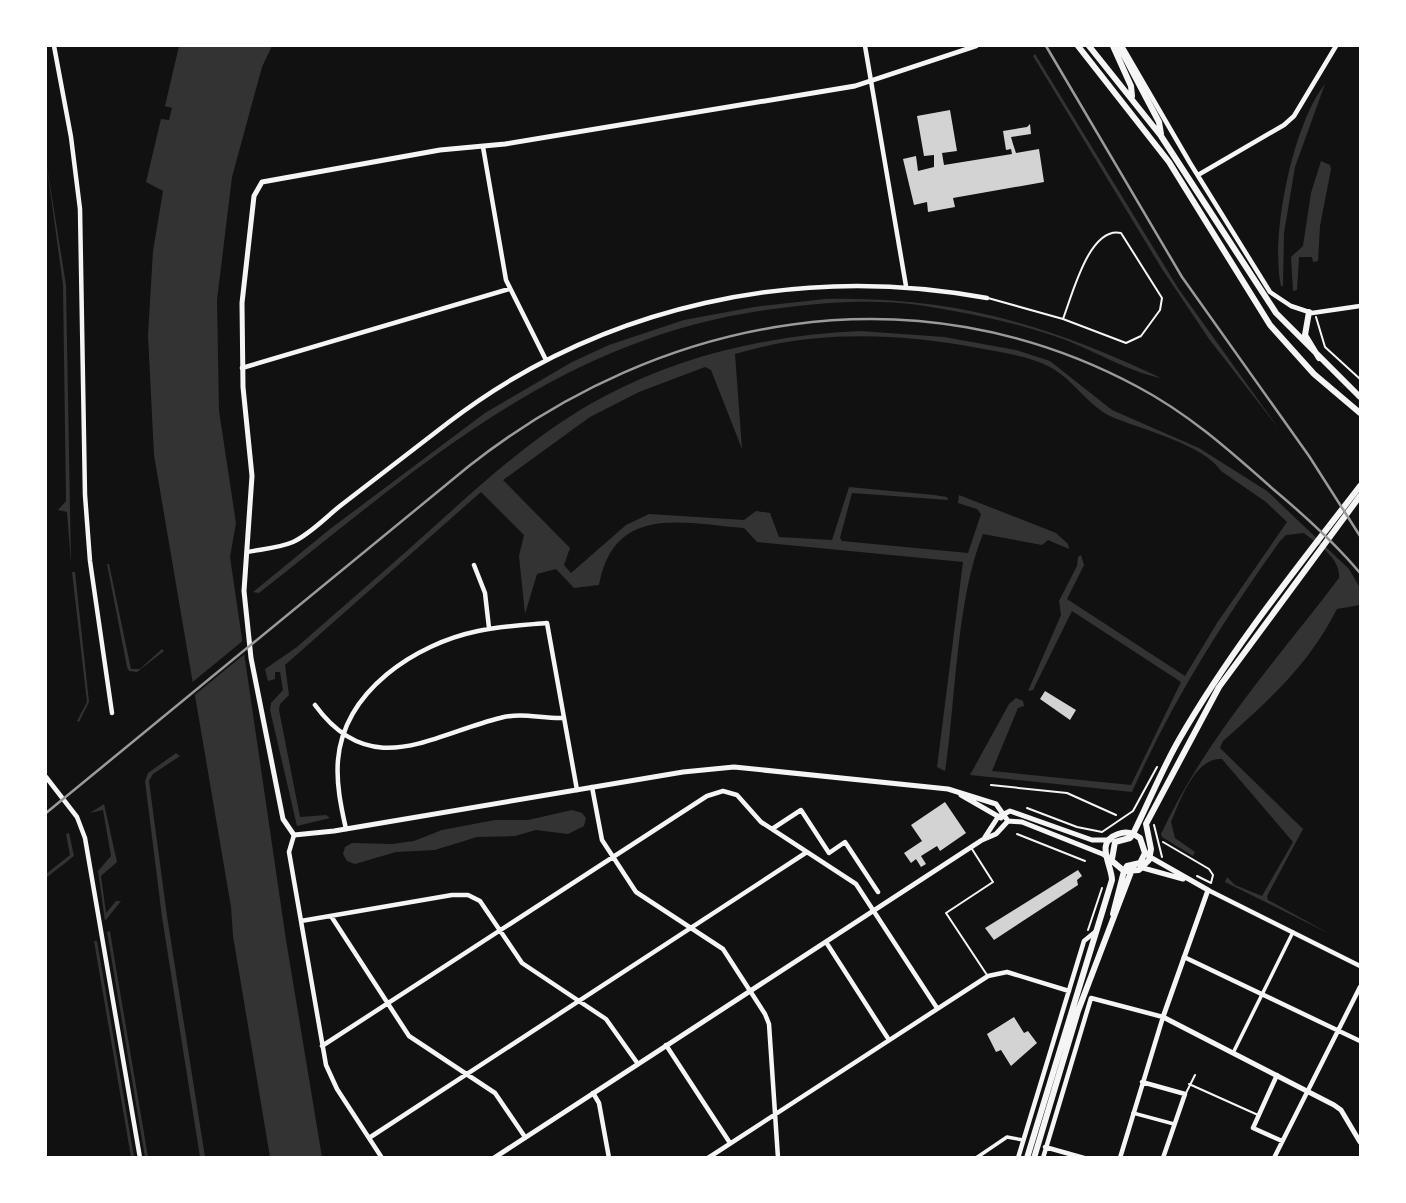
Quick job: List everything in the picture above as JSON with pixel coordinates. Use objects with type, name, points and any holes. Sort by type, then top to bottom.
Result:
[{"type":"main road","points":[[1078,46],[1132,111],[1196,203],[1265,318],[1301,361],[1357,411],[1360,399],[1319,360],[1264,297],[1161,136],[1089,46]]},
{"type":"main road","points":[[1113,46],[1131,86],[1132,111]]},
{"type":"main road","points":[[1120,46],[1158,122],[1161,136]]},
{"type":"main road","points":[[1309,312],[1305,335],[1319,360]]},
{"type":"main road","points":[[1128,872],[1143,868],[1150,857],[1146,824],[1206,709],[1247,645],[1360,486]]},
{"type":"main road","points":[[1112,859],[1115,842],[1129,838],[1129,833],[1181,736],[1213,685],[1308,559],[1360,496]]},
{"type":"main road","points":[[1027,1157],[1112,880],[1105,855],[1110,840],[1129,833],[1140,838],[1150,857]]},
{"type":"main road","points":[[1034,1157],[1078,1011],[1113,920],[1128,872],[1127,866],[1140,863],[1145,850]]},
{"type":"main road","points":[[1105,855],[1128,872]]},
{"type":"street","points":[[865,46],[906,286]]},
{"type":"street","points":[[294,835],[285,824],[251,658],[244,591],[252,476],[242,368],[243,295],[254,196],[258,185],[272,178],[443,150],[484,147],[872,82],[976,46]]},
{"type":"street","points":[[1120,46],[1270,292],[1286,304],[1309,312],[1325,313],[1360,306]]},
{"type":"street","points":[[1198,175],[1284,125],[1294,116],[1336,46]]},
{"type":"street","points":[[54,47],[71,137],[80,209],[85,495],[91,571],[112,713]]},
{"type":"street","points":[[484,147],[509,289],[545,360]]},
{"type":"street","points":[[247,552],[285,545],[299,538],[477,401],[545,360],[624,326],[715,300],[824,285],[906,286],[987,298]]},
{"type":"street","points":[[242,368],[509,289]]},
{"type":"street","points":[[474,565],[485,593],[489,628]]},
{"type":"street","points":[[346,829],[337,770],[343,733],[358,704],[396,668],[438,644],[489,628],[547,623],[577,790]]},
{"type":"street","points":[[315,705],[343,733],[369,744],[400,748],[425,744],[506,717],[564,718]]},
{"type":"street","points":[[294,835],[734,767],[955,792],[996,804],[1006,822],[1022,822],[1105,855]]},
{"type":"street","points":[[46,777],[77,817],[85,838],[140,1157]]},
{"type":"street","points":[[592,787],[600,835],[612,858],[636,892],[723,949],[769,1024],[778,1157]]},
{"type":"street","points":[[322,1046],[717,792],[737,795],[772,829],[856,884],[937,1008]]},
{"type":"street","points":[[955,792],[1000,815],[1016,812],[1101,842],[1110,840]]},
{"type":"street","points":[[772,829],[802,810],[829,852]]},
{"type":"street","points":[[982,839],[1000,815]]},
{"type":"street","points":[[494,1157],[982,839],[996,834],[1006,822]]},
{"type":"street","points":[[294,835],[289,852],[322,1046],[332,1080],[382,1157]]},
{"type":"street","points":[[822,862],[829,852],[845,842],[878,892]]},
{"type":"street","points":[[369,1138],[807,852]]},
{"type":"street","points":[[1150,857],[1187,880],[1360,966]]},
{"type":"street","points":[[1143,868],[1187,880]]},
{"type":"street","points":[[1120,1157],[1183,957],[1208,890]]},
{"type":"street","points":[[301,920],[463,894],[480,901],[529,969],[612,1025],[638,1064]]},
{"type":"street","points":[[331,916],[415,1042],[499,1098],[526,1137]]},
{"type":"street","points":[[1018,1157],[1084,941],[1096,930]]},
{"type":"street","points":[[1233,1054],[1293,932]]},
{"type":"street","points":[[826,942],[889,1040]]},
{"type":"street","points":[[1183,957],[1265,993],[1360,1041]]},
{"type":"street","points":[[708,1157],[988,976],[1007,972],[1069,991]]},
{"type":"street","points":[[1274,1157],[1360,987]]},
{"type":"street","points":[[1042,1157],[1091,998],[1164,1017],[1308,1091],[1341,1110],[1360,1142]]},
{"type":"street","points":[[1078,1011],[1082,1027]]},
{"type":"street","points":[[666,1045],[730,1143]]},
{"type":"street","points":[[1277,1075],[1253,1128],[1282,1141]]},
{"type":"street","points":[[1142,1082],[1185,1094],[1163,1157]]},
{"type":"street","points":[[593,1093],[599,1103],[609,1157]]},
{"type":"street","points":[[1133,1113],[1174,1124]]},
{"type":"street","points":[[976,1157],[1007,1137],[1023,1140]]},
{"type":"street","points":[[1045,1147],[1084,1157]]},
{"type":"lane","points":[[987,298],[1063,319],[1119,341],[1132,343],[1142,336],[1163,302],[1121,233],[1109,233],[1094,242],[1063,319]]},
{"type":"lane","points":[[971,847],[993,882],[946,913],[988,976]]},
{"type":"lane","points":[[1185,1094],[1195,1075]]},
{"type":"lane","points":[[1189,1084],[1258,1115]]},
{"type":"path","points":[[1317,324],[1328,351],[1360,379]]},
{"type":"path","points":[[991,785],[1067,793],[1116,815]]},
{"type":"path","points":[[1027,808],[1095,831],[1105,831],[1135,809]]},
{"type":"path","points":[[1155,820],[1161,855],[1165,859]]},
{"type":"path","points":[[1017,834],[1085,861]]},
{"type":"path","points":[[1163,842],[1211,870],[1211,883]]},
{"type":"path","points":[[1084,941],[1102,888]]},
{"type":"shaded area","points":[[179,46],[272,46],[262,67],[232,177],[217,300],[219,411],[236,523],[230,557],[286,940],[322,1157],[270,1157],[233,936],[231,907],[154,455],[148,335],[153,251],[163,191],[146,182],[161,119],[169,120],[172,108],[165,106]]},
{"type":"shaded area","points":[[1035,54],[1178,288],[1279,429],[1209,339],[1162,269],[1033,56]]},
{"type":"shaded area","points":[[1325,84],[1295,167],[1284,233],[1281,286],[1278,265],[1279,239],[1287,181],[1303,125]]},
{"type":"shaded area","points":[[46,160],[66,285],[71,564],[67,512],[58,510],[66,501],[63,285]]},
{"type":"shaded area","points":[[1321,161],[1330,165],[1331,169],[1320,226],[1318,261],[1313,262],[1312,257],[1299,257],[1297,290],[1293,291],[1291,257],[1303,246],[1311,193]]},
{"type":"shaded area","points":[[825,299],[915,302],[998,317],[1078,342],[1161,378],[1137,371],[1045,333],[956,311],[919,305],[867,302],[815,304],[703,322],[631,345],[564,375],[500,412],[380,497],[259,593],[253,592],[330,529],[485,413],[572,362],[609,345],[684,320],[754,307]]},
{"type":"shaded area","points":[[860,331],[944,337],[1016,350],[1050,361],[1112,410],[1199,448],[1267,491],[1349,569],[1360,588],[1360,605],[1337,609],[1313,648],[1287,681],[1223,741],[1220,748],[1303,829],[1267,896],[1268,900],[1330,934],[1225,882],[1227,877],[1235,885],[1262,896],[1293,842],[1222,759],[1212,760],[1196,773],[1171,822],[1175,838],[1195,852],[1193,856],[1161,834],[1179,799],[1220,733],[1339,578],[1339,571],[1332,558],[1304,533],[1286,535],[1280,541],[1238,601],[1181,694],[1132,792],[970,775],[1009,704],[1016,698],[1023,701],[1024,706],[1018,708],[992,771],[1131,785],[1181,682],[1072,611],[1033,690],[1028,691],[1061,615],[1059,601],[1077,566],[1078,557],[1081,555],[1084,565],[1067,599],[1185,676],[1217,623],[1287,522],[1266,502],[1221,471],[1201,453],[1103,412],[1050,367],[1005,353],[917,339],[856,336],[825,338],[765,346],[735,354],[742,449],[711,370],[705,367],[639,392],[590,417],[503,480],[570,548],[564,565],[571,573],[626,525],[649,514],[744,520],[756,511],[770,513],[779,537],[832,540],[849,487],[934,495],[947,497],[948,500],[852,493],[840,538],[842,541],[968,553],[981,514],[977,509],[958,503],[959,495],[1056,533],[1068,544],[1069,549],[1048,540],[1042,545],[983,534],[974,560],[962,619],[945,771],[937,767],[963,562],[757,542],[744,528],[675,522],[654,524],[635,530],[619,541],[607,559],[599,585],[574,588],[556,569],[537,574],[525,614],[519,556],[524,535],[481,492],[285,665],[289,695],[280,704],[279,710],[300,817],[326,815],[330,818],[297,826],[270,710],[271,703],[283,690],[280,672],[275,672],[275,679],[268,681],[265,669],[297,647],[527,447],[605,396],[666,369],[729,349],[794,337]]},
{"type":"shaded area","points":[[107,564],[131,669],[140,669],[162,649],[164,651],[137,672],[129,671],[127,667]]},
{"type":"shaded area","points":[[72,572],[75,572],[89,702],[79,722],[77,721],[87,702]]},
{"type":"shaded area","points":[[176,753],[180,756],[153,774],[149,781],[205,1157],[200,1157],[162,917],[145,781],[148,773]]},
{"type":"shaded area","points":[[104,804],[117,862],[101,876],[106,913],[116,901],[121,901],[105,921],[98,871],[111,856],[103,810],[90,813]]},
{"type":"shaded area","points":[[572,810],[582,813],[586,818],[584,826],[568,834],[536,830],[515,836],[477,837],[435,850],[396,852],[355,864],[347,861],[343,854],[345,847],[352,843],[392,844],[414,841],[442,830],[495,820],[528,820]]},
{"type":"shaded area","points":[[69,833],[74,856],[46,878],[46,874],[70,855],[66,834]]},
{"type":"shaded area","points":[[110,931],[148,1157],[145,1157],[107,932]]},
{"type":"shaded area","points":[[94,941],[97,941],[134,1157],[131,1157]]},
{"type":"pier","points":[[245,639],[247,652],[191,698],[189,685]]},
{"type":"building","points":[[950,110],[957,151],[942,153],[944,165],[1012,154],[1011,149],[1006,150],[1003,131],[1027,127],[1030,124],[1031,134],[1011,137],[1016,153],[1039,149],[1044,182],[953,198],[955,207],[928,212],[927,202],[914,205],[903,159],[916,156],[918,171],[934,167],[934,155],[924,156],[917,116]]},
{"type":"building","points":[[1045,691],[1076,710],[1070,720],[1040,699]]},
{"type":"building","points":[[945,802],[966,833],[940,851],[937,846],[921,856],[926,864],[921,867],[916,859],[911,863],[904,853],[922,841],[911,825]]},
{"type":"building","points":[[1078,870],[1082,876],[1077,880],[1078,885],[994,940],[985,928]]},
{"type":"building","points":[[1014,1017],[1024,1033],[1028,1031],[1037,1043],[1011,1066],[1001,1050],[996,1052],[987,1034]]},
{"type":"railway","points":[[1046,46],[1182,277],[1309,456],[1360,536]]},
{"type":"railway","points":[[46,813],[469,466],[544,414],[624,373],[707,343],[792,324],[879,319],[967,327],[1053,350],[1138,387],[1192,421],[1225,447],[1307,519],[1360,573]]}]
